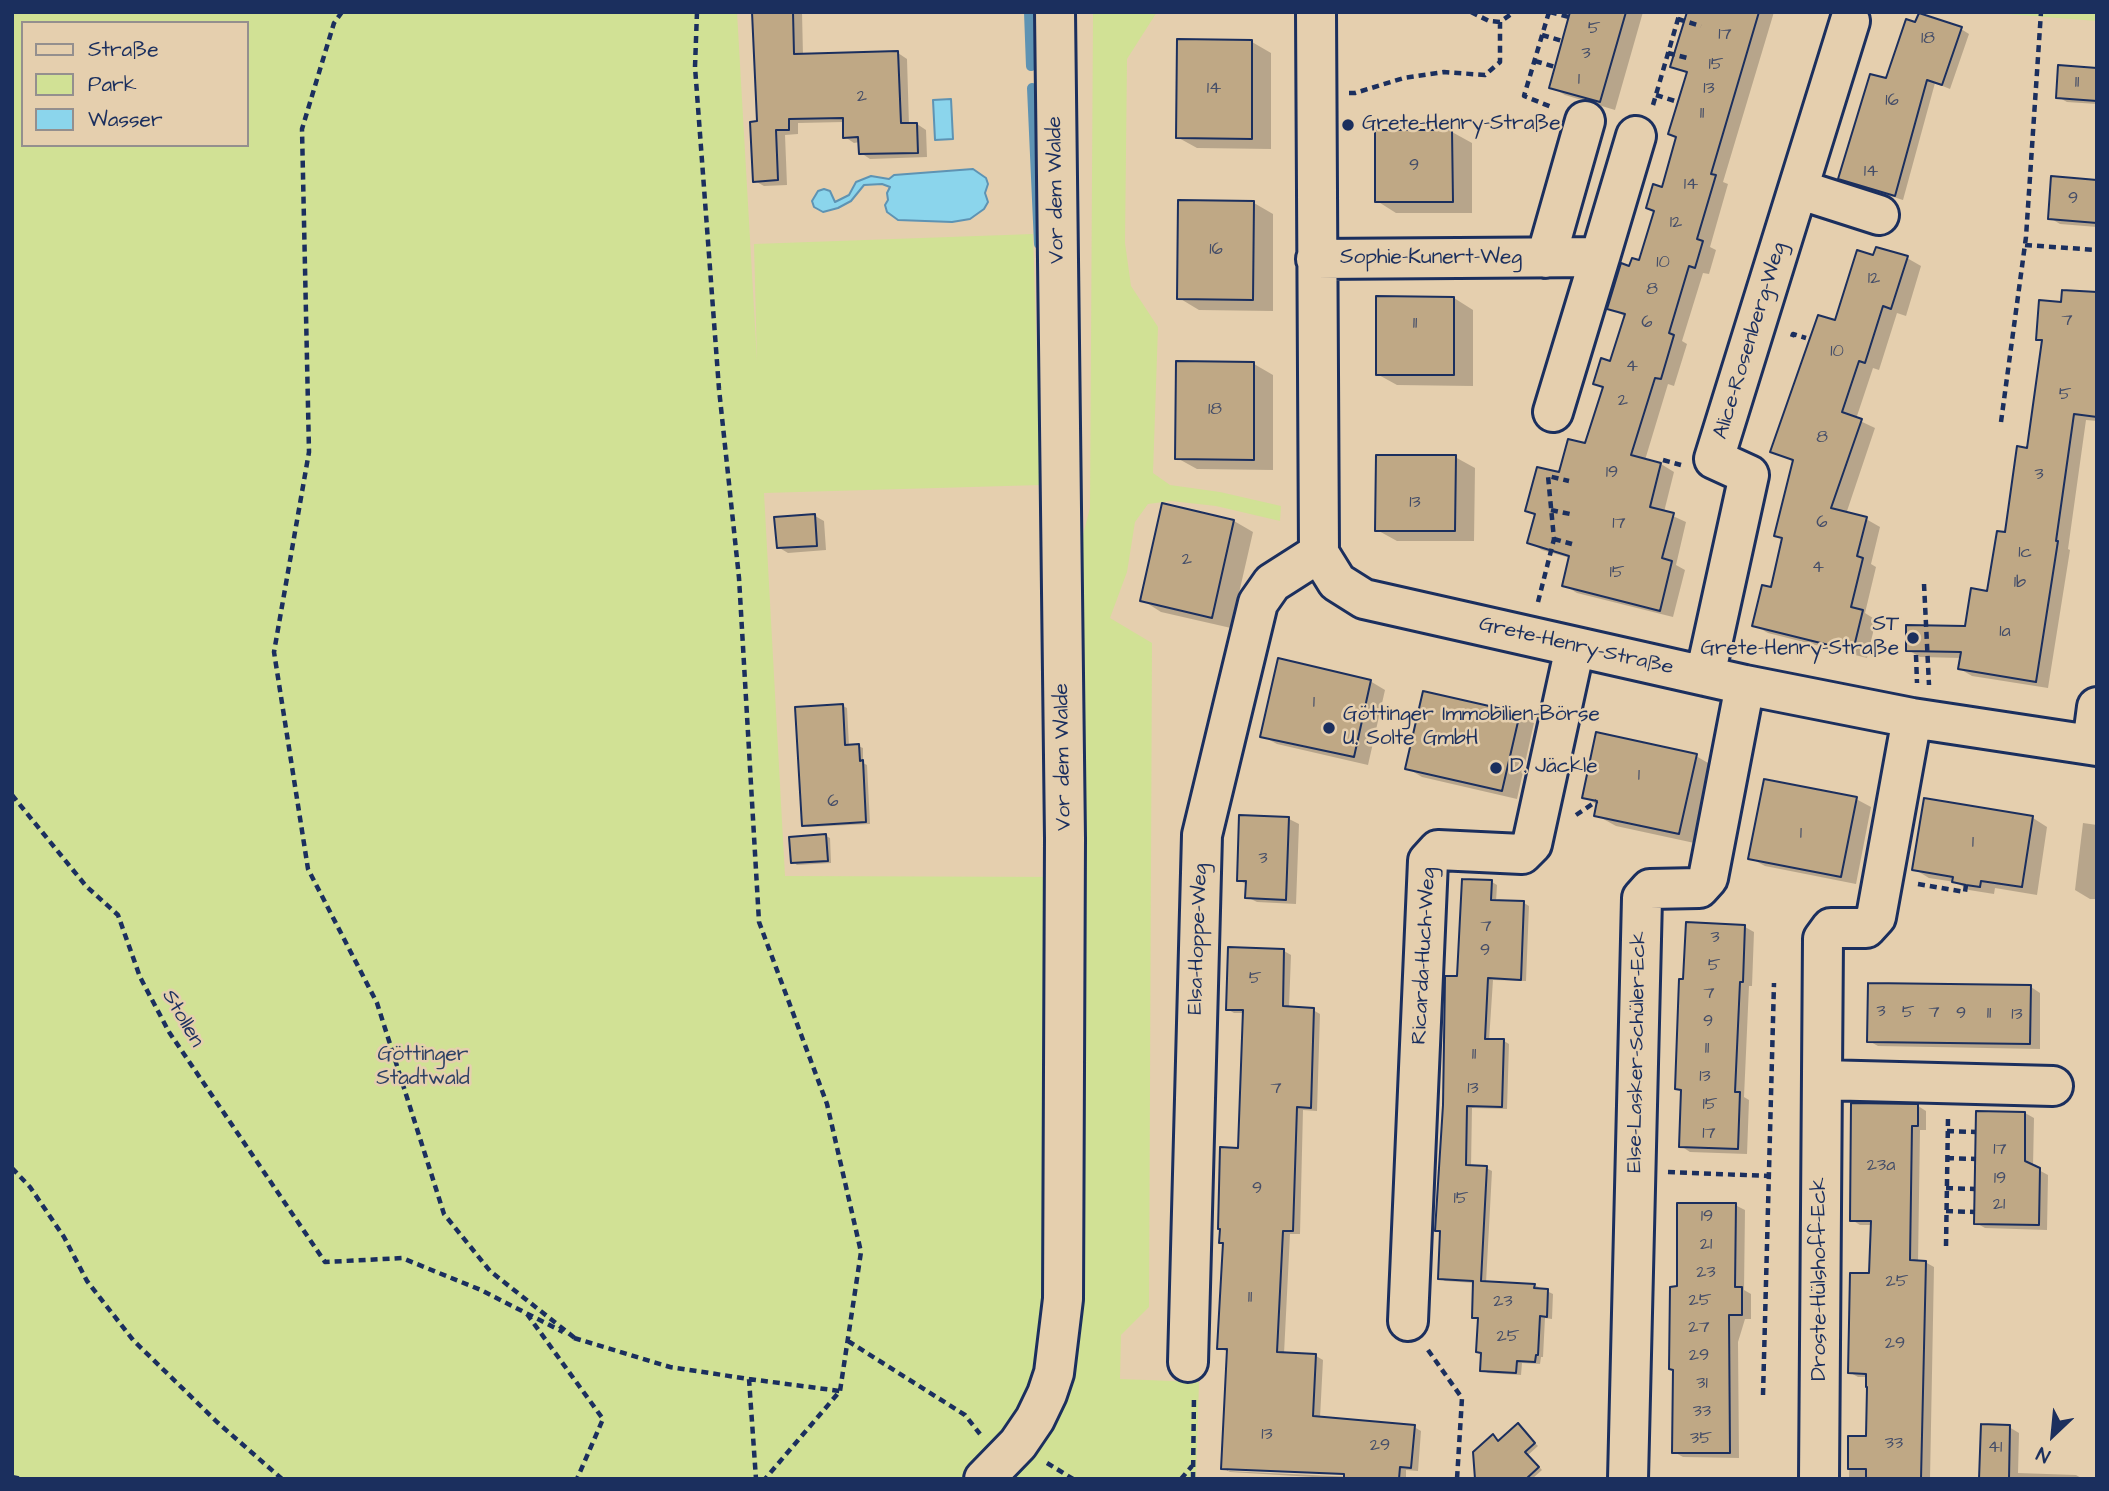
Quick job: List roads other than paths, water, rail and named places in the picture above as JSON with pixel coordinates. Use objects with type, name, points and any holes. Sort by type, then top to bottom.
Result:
[{"type":"street","name":"Vor dem Walde","points":[[993,1470],[1035,1419],[1047,1394],[1054,1373],[1063,1299],[1065,839],[1055,12]]},
{"type":"street","points":[[1316,12],[1319,553]]},
{"type":"street","name":"Alice-Rosenberg-Weg","points":[[1705,676],[1749,475],[1714,459],[1850,21]]},
{"type":"street","name":"Sophie-Kunert-Weg","points":[[1546,258],[1585,121]]},
{"type":"street","points":[[1553,412],[1636,136]]},
{"type":"street","points":[[1798,189],[1879,215]]},
{"type":"street","name":"Sophie-Kunert-Weg","points":[[1316,259],[1600,257]]},
{"type":"street","name":"Grete-Henry-Straße","points":[[1319,553],[1337,582],[1364,599],[1745,685],[1914,702],[2094,746]]},
{"type":"street","name":"Elsa-Hoppe-Weg","points":[[1188,1362],[1202,835],[1258,603],[1272,583],[1319,553]]},
{"type":"street","name":"Ricarda-Huch-Weg","points":[[1408,1321],[1428,861],[1438,850],[1522,854],[1532,844],[1575,647]]},
{"type":"street","name":"Else-Lasker-Schüler-Eck","points":[[1628,1479],[1642,898],[1650,888],[1699,888],[1708,878],[1745,685]]},
{"type":"street","name":"Droste-Hülshoff-Eck","points":[[1819,1479],[1823,939],[1832,928],[1866,928],[1876,917],[1914,702]]},
{"type":"street","points":[[2094,746],[2097,707]]},
{"type":"street","points":[[1822,1080],[2053,1086]]},
{"type":"water","points":[[951,99],[953,139],[935,140],[933,100]]},
{"type":"water","points":[[973,169],[986,178],[988,184],[985,193],[988,202],[984,209],[970,219],[952,222],[898,220],[887,212],[885,205],[890,187],[882,184],[864,185],[851,201],[823,212],[814,207],[812,201],[818,191],[824,189],[830,191],[835,202],[849,195],[856,182],[871,176],[889,179],[894,175]]},
{"type":"waterway","points":[[1029,12],[1031,66]]},
{"type":"waterway","points":[[1032,88],[1039,244]]},
{"type":"place","name":"Grete-Henry-Straße","points":[[1348,125]]},
{"type":"place","name":"ST Grete-Henry-Straße","points":[[1913,638]]},
{"type":"place","name":"Göttinger Immobilien-Börse U. Solte GmbH","points":[[1329,728]]},
{"type":"place","name":"D. Jäckle","points":[[1496,768]]},
{"type":"park label","name":"Göttinger Stadtwald","points":[[423,1068]]}]
